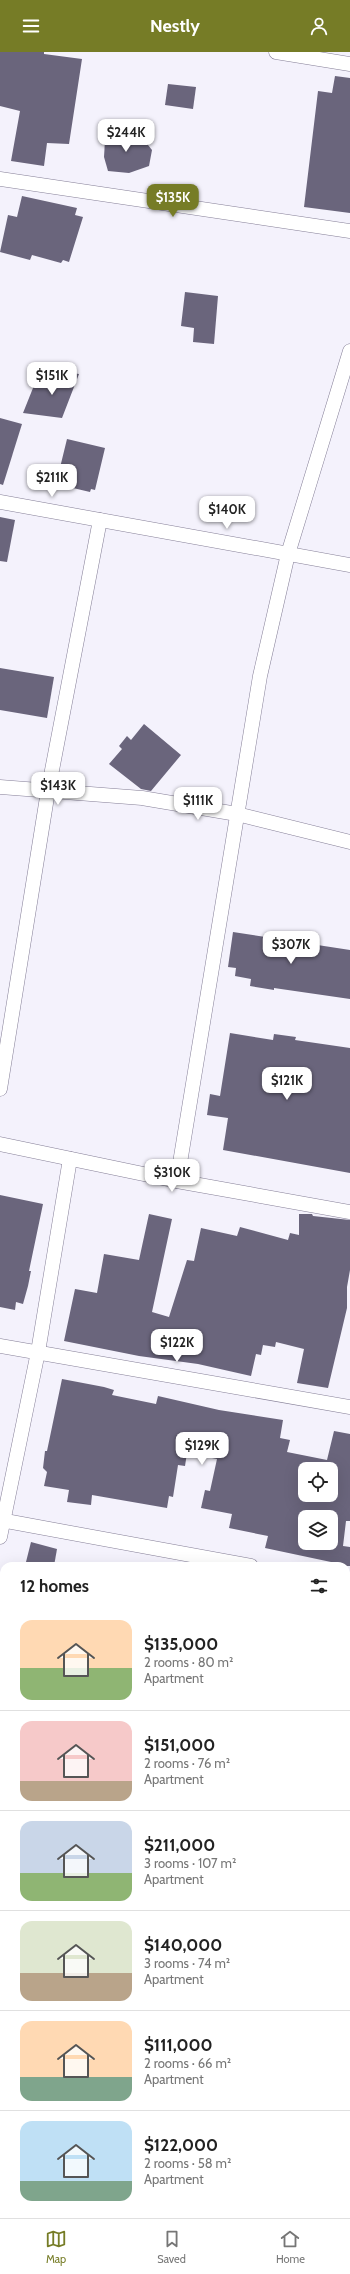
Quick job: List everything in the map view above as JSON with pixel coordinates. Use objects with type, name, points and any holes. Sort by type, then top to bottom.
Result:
[{"type":"street","points":[[276,52],[350,64]]},
{"type":"street","points":[[0,179],[350,232]]},
{"type":"street","points":[[177,1181],[260,676],[288,554],[350,350]]},
{"type":"street","points":[[0,502],[350,566]]},
{"type":"street","points":[[0,1090],[48,791],[100,520]]},
{"type":"street","points":[[0,787],[142,798],[237,814],[350,842]]},
{"type":"street","points":[[0,1144],[177,1181],[350,1212]]},
{"type":"street","points":[[0,1537],[1,1521],[38,1352],[70,1159]]},
{"type":"street","points":[[0,1346],[350,1407]]},
{"type":"street","points":[[1,1521],[229,1562]]},
{"type":"building","points":[[0,52],[44,52],[44,54],[82,59],[69,144],[47,143],[44,166],[11,161],[20,111],[0,106]]},
{"type":"building","points":[[335,76],[350,78],[350,213],[304,207],[318,91],[332,93]]},
{"type":"building","points":[[168,84],[196,87],[193,109],[165,105]]},
{"type":"building","points":[[118,130],[140,135],[152,150],[149,166],[129,173],[108,171],[104,157],[105,140]]},
{"type":"building","points":[[22,196],[77,208],[75,215],[83,217],[69,262],[63,260],[61,263],[32,255],[30,260],[0,252],[8,215],[17,217]]},
{"type":"building","points":[[185,292],[218,296],[214,344],[193,342],[194,328],[181,326]]},
{"type":"building","points":[[59,371],[79,374],[62,418],[23,413],[35,383],[52,384]]},
{"type":"building","points":[[0,418],[22,424],[3,485],[0,484]]},
{"type":"building","points":[[67,439],[105,448],[95,490],[91,489],[90,492],[56,484]]},
{"type":"building","points":[[0,517],[15,520],[7,562],[0,561]]},
{"type":"building","points":[[0,668],[54,677],[47,718],[0,710]]},
{"type":"building","points":[[144,724],[181,755],[151,791],[141,789],[109,764],[122,749],[119,746],[127,736],[131,740]]},
{"type":"building","points":[[233,932],[350,950],[350,999],[250,986],[251,979],[235,976],[236,968],[228,967]]},
{"type":"building","points":[[230,1033],[273,1040],[274,1034],[296,1037],[295,1040],[350,1048],[350,1173],[223,1150],[228,1118],[207,1115],[210,1094],[220,1096]]},
{"type":"building","points":[[0,1195],[43,1204],[29,1271],[31,1271],[28,1286],[23,1304],[16,1302],[15,1310],[0,1307]]},
{"type":"building","points":[[149,1214],[172,1219],[152,1312],[169,1317],[187,1260],[194,1261],[201,1228],[237,1236],[240,1227],[288,1240],[290,1233],[299,1235],[299,1214],[312,1214],[313,1216],[350,1220],[350,1270],[347,1287],[347,1308],[328,1388],[297,1383],[304,1349],[276,1342],[275,1347],[263,1345],[261,1355],[256,1354],[251,1376],[198,1364],[139,1356],[64,1341],[75,1289],[97,1293],[104,1254],[139,1260]]},
{"type":"building","points":[[62,1379],[104,1387],[114,1390],[112,1395],[156,1404],[158,1396],[219,1410],[283,1420],[280,1438],[290,1440],[287,1452],[327,1460],[334,1431],[350,1434],[350,1521],[346,1521],[343,1546],[350,1547],[350,1562],[331,1562],[265,1548],[268,1536],[229,1528],[232,1514],[201,1508],[205,1490],[210,1491],[217,1459],[187,1453],[185,1466],[178,1465],[173,1497],[169,1496],[167,1508],[92,1495],[91,1505],[67,1502],[69,1490],[44,1486],[47,1472],[43,1468],[45,1451],[47,1451]]},
{"type":"building","points":[[31,1542],[57,1549],[55,1562],[26,1562]]}]
